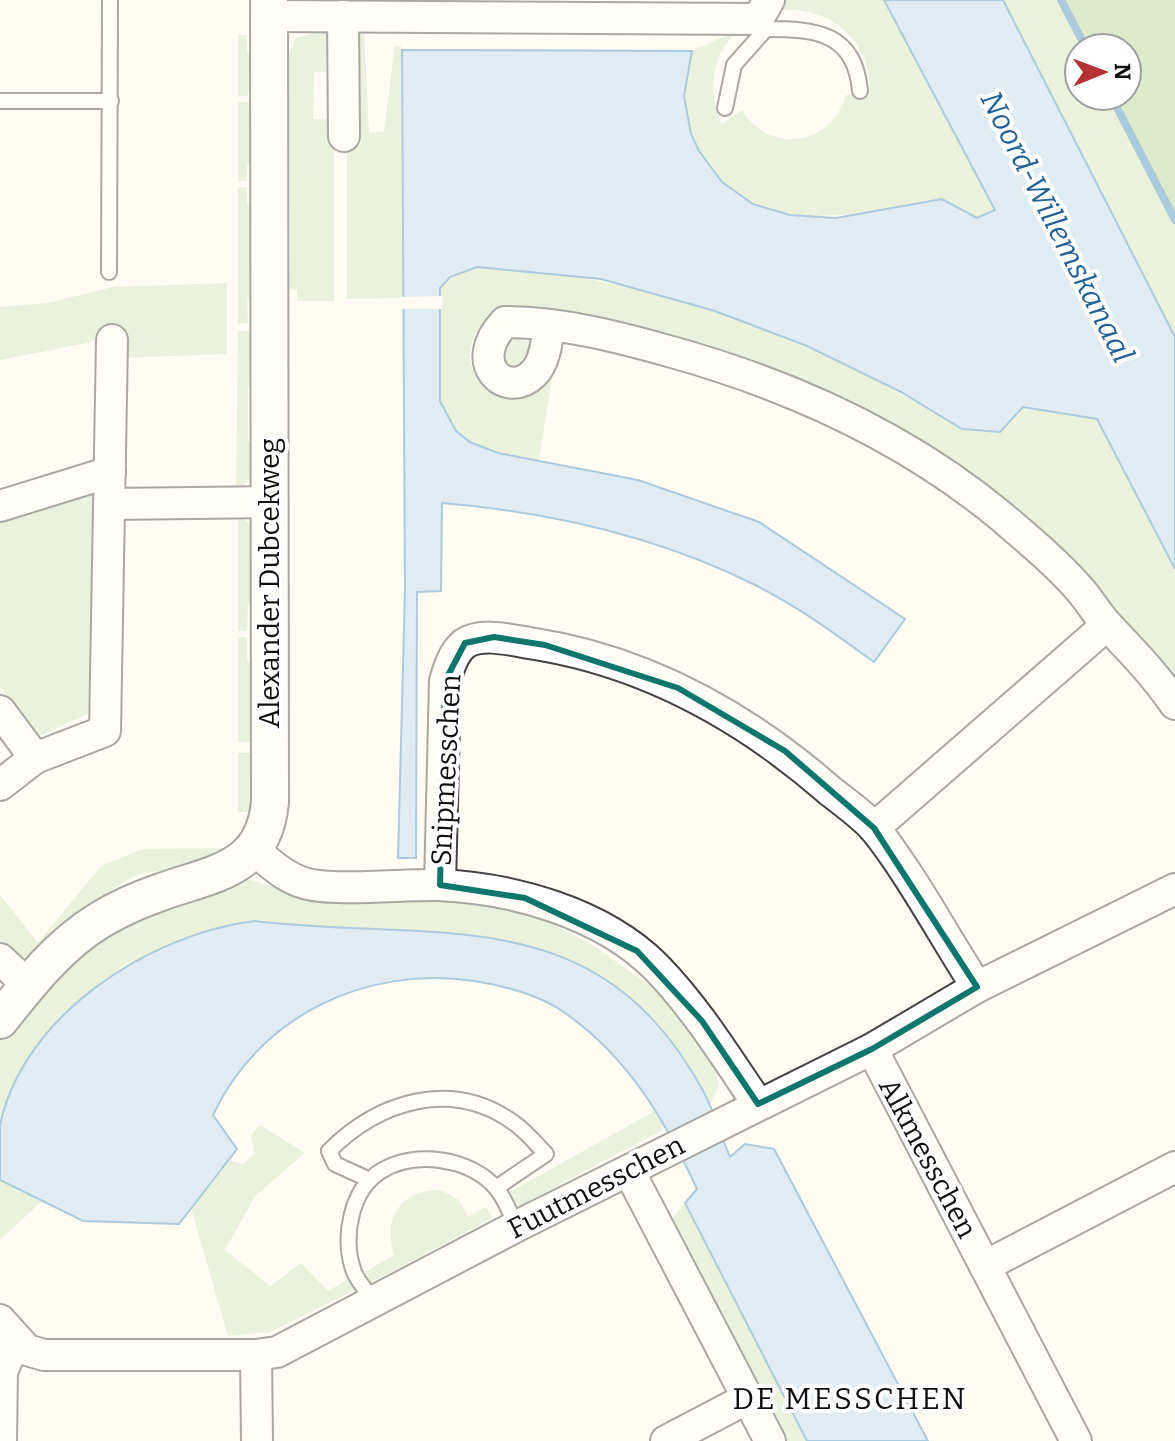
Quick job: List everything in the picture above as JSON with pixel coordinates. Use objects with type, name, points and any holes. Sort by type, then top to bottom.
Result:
[{"type":"street","points":[[269,8],[343,16],[764,16]]},
{"type":"street","name":"Alexander Dubcekweg","points":[[254,850],[265,828],[270,802],[269,8]]},
{"type":"street","points":[[343,16],[344,136]]},
{"type":"street","points":[[549,326],[626,339],[721,366],[821,405],[916,456],[1001,516],[1081,591],[1107,625],[1130,646],[1175,704]]},
{"type":"street","points":[[0,785],[35,758],[105,731],[112,340]]},
{"type":"street","points":[[0,506],[110,472]]},
{"type":"street","points":[[109,504],[269,502]]},
{"type":"street","points":[[874,828],[1107,625]]},
{"type":"street","name":"Snipmesschen","points":[[440,885],[445,681],[451,660],[465,643],[494,637],[545,645],[616,663],[678,688],[734,717],[785,751],[874,828],[977,987]]},
{"type":"street","points":[[0,711],[35,758]]},
{"type":"street","points":[[0,1020],[46,963],[99,921],[158,893],[233,868],[254,850],[277,870],[308,885],[440,885],[525,898],[610,932],[655,965],[702,1021],[758,1104]]},
{"type":"street","name":"Fuutmesschen","points":[[8,1330],[27,1350],[44,1355],[256,1355],[298,1343],[517,1226],[872,1049],[977,987],[1175,889]]},
{"type":"street","points":[[0,959],[28,985]]},
{"type":"street","name":"Alkmesschen","points":[[872,1049],[1076,1441]]},
{"type":"street","name":"Alkmesschen","points":[[985,1266],[1175,1167]]},
{"type":"street","points":[[629,1171],[770,1441]]},
{"type":"street","points":[[1,1441],[2,1372],[8,1330]]},
{"type":"street","points":[[256,1355],[257,1441]]},
{"type":"street","points":[[666,1441],[748,1398]]},
{"type":"lane","points":[[109,272],[110,0]]},
{"type":"lane","points":[[725,108],[734,65],[764,16],[827,34],[847,51],[858,73],[860,91]]},
{"type":"lane","points":[[0,101],[111,101]]},
{"type":"lane","points":[[370,1180],[335,1164],[329,1151],[346,1133],[380,1113],[411,1100],[447,1099],[483,1107],[514,1123],[546,1154],[496,1188]]},
{"type":"lane","points":[[375,1302],[354,1273],[347,1242],[351,1218],[370,1180],[383,1169],[440,1159],[470,1168],[496,1188],[517,1226]]},
{"type":"highlighted area","points":[[494,637],[545,645],[678,688],[785,751],[874,828],[977,987],[872,1049],[758,1104],[702,1021],[637,951],[525,898],[440,885],[445,681],[465,643]]},
{"type":"green space","points":[[781,0],[884,0],[995,210],[977,218],[948,202],[936,200],[851,214],[795,214],[744,198],[722,181],[695,145],[687,119],[685,91],[692,51],[740,29],[723,49],[714,73],[714,99],[722,124],[742,110],[754,125],[768,134],[784,139],[799,138],[814,134],[828,125],[839,112],[846,95],[869,97],[865,60],[846,31],[815,14],[778,10]]},
{"type":"green space","points":[[1003,0],[1062,0],[1079,32],[1063,32],[1063,112],[1119,112],[1175,220],[1175,337]]},
{"type":"green space","points":[[1061,0],[1175,0],[1175,220],[1119,112],[1143,112],[1143,32],[1078,32]]},
{"type":"green space","points":[[312,26],[325,28],[331,38],[334,62],[326,62],[326,72],[314,72],[313,119],[334,120],[334,301],[297,301],[297,290],[290,289],[289,55],[296,38],[312,34]]},
{"type":"green space","points":[[364,33],[369,133],[384,131],[395,46],[401,46],[403,298],[347,299],[347,143],[355,34]]},
{"type":"green space","points":[[238,35],[247,35],[247,51],[258,62],[258,90],[248,90],[248,96],[238,96]]},
{"type":"green space","points":[[238,102],[257,102],[257,157],[247,166],[247,181],[238,181]]},
{"type":"green space","points":[[247,187],[247,203],[258,214],[253,297],[247,298],[248,323],[238,324],[238,188]]},
{"type":"green space","points":[[477,267],[542,272],[605,283],[729,317],[848,367],[962,429],[1022,407],[1097,419],[1175,569],[1175,682],[1090,583],[856,409],[500,311],[474,337],[470,355],[473,369],[481,381],[509,393],[540,385],[553,372],[539,460],[476,445],[455,429],[441,404],[437,325],[440,288],[456,274]]},
{"type":"green space","points":[[227,283],[227,354],[120,358],[108,345],[96,341],[0,360],[0,307],[48,303],[113,287]]},
{"type":"green space","points":[[238,331],[257,331],[256,379],[248,387],[248,441],[256,449],[252,478],[236,491]]},
{"type":"green space","points":[[521,336],[532,345],[529,366],[506,369],[498,349],[506,338]]},
{"type":"green space","points":[[93,488],[88,713],[38,737],[0,686],[0,520]]},
{"type":"green space","points":[[238,514],[256,532],[257,595],[248,604],[247,631],[238,631]]},
{"type":"green space","points":[[238,637],[247,637],[247,661],[257,670],[256,742],[238,742]]},
{"type":"green space","points":[[238,753],[256,753],[255,812],[238,812]]},
{"type":"green space","points":[[234,848],[174,874],[155,872],[122,883],[106,897],[102,905],[37,955],[16,957],[0,947],[0,895],[38,943],[101,866],[143,849]]},
{"type":"green space","points":[[247,879],[294,893],[450,893],[523,909],[591,944],[670,1000],[712,1060],[719,1085],[710,1104],[683,1058],[653,1020],[622,992],[542,948],[254,921],[125,964],[90,992],[47,1034],[18,1078],[0,1126],[0,1041],[20,1010],[70,961],[132,918]]},
{"type":"green space","points":[[655,1111],[666,1128],[519,1206],[508,1193]]},
{"type":"green space","points":[[260,1125],[305,1153],[255,1196],[225,1250],[270,1286],[301,1263],[328,1291],[349,1279],[355,1290],[270,1332],[228,1336],[191,1208],[228,1160],[243,1164],[254,1154],[251,1135]]},
{"type":"green space","points":[[0,1180],[42,1201],[0,1240]]},
{"type":"green space","points":[[441,1190],[459,1200],[468,1217],[486,1207],[492,1218],[370,1283],[365,1272],[394,1255],[391,1229],[398,1209],[415,1195]]},
{"type":"green space","points":[[685,1203],[807,1441],[784,1441],[670,1221]]},
{"type":"water","name":"Noord-Willemskanaal","points":[[884,0],[1003,0],[1175,337],[1175,569],[1097,419],[1023,407],[1000,432],[962,429],[901,392],[807,346],[715,311],[601,279],[477,267],[450,277],[440,288],[440,401],[456,431],[470,442],[498,453],[638,480],[759,522],[905,619],[874,662],[771,593],[680,553],[562,520],[442,503],[441,591],[417,592],[416,858],[398,858],[405,590],[402,50],[692,51],[684,96],[691,134],[699,151],[722,182],[753,204],[790,215],[836,218],[942,199],[977,218],[995,210]]},
{"type":"water","points":[[254,921],[447,933],[506,941],[561,957],[613,984],[660,1027],[702,1089],[730,1157],[745,1144],[774,1149],[928,1441],[807,1441],[685,1203],[697,1189],[672,1139],[643,1092],[608,1049],[587,1030],[555,1006],[509,988],[434,978],[395,981],[357,990],[321,1004],[288,1024],[259,1050],[233,1080],[213,1115],[237,1149],[179,1224],[83,1221],[0,1180],[0,1125],[13,1085],[35,1049],[63,1016],[97,987],[134,962],[214,929]]},
{"type":"pier","points":[[443,296],[442,309],[400,309],[399,297]]},
{"type":"waterway","points":[[1061,0],[1078,32]]},
{"type":"waterway","points":[[1119,112],[1175,220]]},
{"type":"district","name":"DE MESSCHEN","points":[[850,1399]]}]
